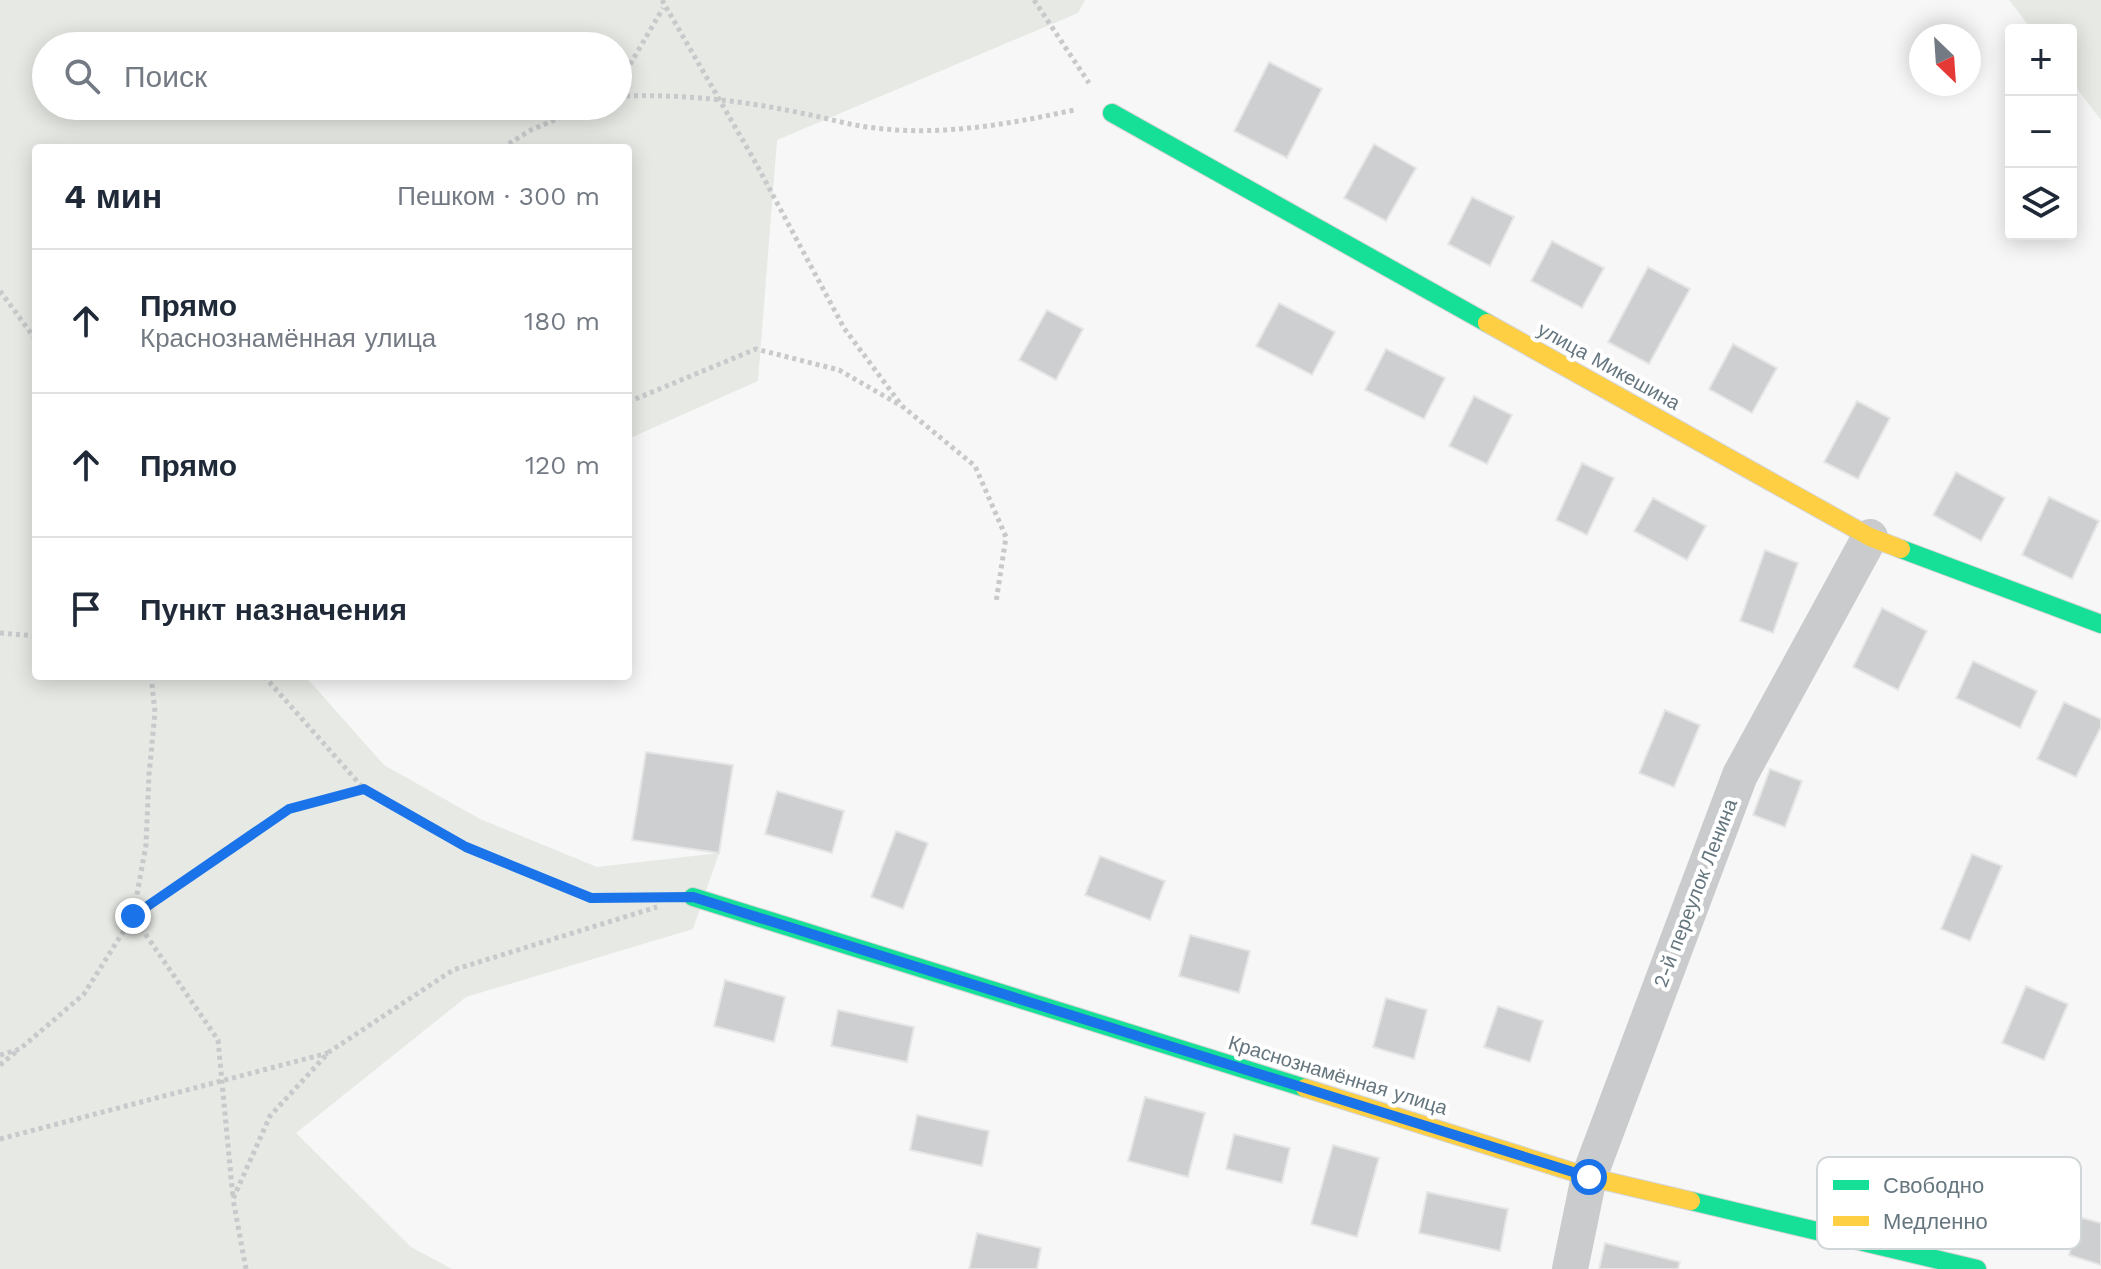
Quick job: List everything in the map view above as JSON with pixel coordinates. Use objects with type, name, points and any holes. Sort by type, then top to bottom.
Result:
[{"type":"street","name":"улица Микешина","points":[[1112,113],[1870,537],[2101,624]]},
{"type":"street","name":"2-й переулок Ленина","points":[[1570,1269],[1589,1177],[1740,775],[1870,537]]},
{"type":"street","name":"Краснознамённая улица","points":[[693,897],[1589,1177],[1817,1231]]},
{"type":"street","name":"Краснознамённая улица","points":[[1893,1249],[1977,1269]]},
{"type":"path","points":[[662,0],[753,158],[844,328],[902,406]]},
{"type":"path","points":[[1034,0],[1077,68],[1112,113]]},
{"type":"path","points":[[632,62],[664,8]]},
{"type":"path","points":[[632,95],[716,98],[867,128],[953,131],[1015,123],[1093,106],[1112,113]]},
{"type":"path","points":[[508,144],[555,120]]},
{"type":"path","points":[[0,291],[32,335]]},
{"type":"path","points":[[632,400],[756,349],[839,370],[902,406],[975,466],[1006,537],[996,602]]},
{"type":"path","points":[[0,633],[32,636]]},
{"type":"path","points":[[0,1065],[84,994],[133,916],[146,845],[155,712],[151,680]]},
{"type":"path","points":[[268,680],[364,789],[466,847],[591,898],[693,897]]},
{"type":"path","points":[[133,916],[289,809],[364,789]]},
{"type":"path","points":[[233,1199],[270,1116],[329,1052],[453,970],[693,897]]},
{"type":"path","points":[[133,916],[218,1040],[233,1199],[246,1269]]},
{"type":"path","points":[[0,1055],[20,1049]]},
{"type":"path","points":[[0,1139],[329,1052]]},
{"type":"shaded area","points":[[0,0],[1085,0],[1078,13],[777,140],[758,381],[632,437],[632,144],[32,144],[32,680],[309,680],[384,765],[480,819],[597,867],[719,853],[693,929],[466,997],[296,1133],[411,1247],[452,1269],[0,1269]]},
{"type":"shaded area","points":[[2009,0],[2101,0],[2101,120],[2077,89],[2077,24],[2027,24]]},
{"type":"building","points":[[1269,62],[1322,89],[1287,158],[1234,131]]},
{"type":"building","points":[[1374,144],[1416,168],[1386,221],[1344,198]]},
{"type":"building","points":[[1472,197],[1514,217],[1490,266],[1448,244]]},
{"type":"building","points":[[1552,241],[1604,268],[1582,308],[1531,281]]},
{"type":"building","points":[[1648,267],[1690,289],[1649,364],[1608,342]]},
{"type":"building","points":[[1279,303],[1335,332],[1312,375],[1256,346]]},
{"type":"building","points":[[1047,310],[1083,329],[1056,380],[1019,360]]},
{"type":"building","points":[[1733,344],[1777,368],[1752,413],[1709,389]]},
{"type":"building","points":[[1386,349],[1445,378],[1424,419],[1365,390]]},
{"type":"building","points":[[1474,396],[1512,415],[1487,464],[1449,446]]},
{"type":"building","points":[[1857,401],[1890,418],[1858,479],[1824,462]]},
{"type":"building","points":[[1582,463],[1614,478],[1587,535],[1556,520]]},
{"type":"building","points":[[1956,472],[2005,498],[1981,541],[1933,515]]},
{"type":"building","points":[[2049,497],[2099,521],[2072,579],[2022,555]]},
{"type":"building","points":[[1653,498],[1706,526],[1687,560],[1634,531]]},
{"type":"building","points":[[1765,550],[1798,563],[1773,633],[1740,621]]},
{"type":"building","points":[[1882,608],[1927,631],[1898,690],[1853,667]]},
{"type":"building","points":[[1973,661],[2037,691],[2020,728],[1956,698]]},
{"type":"building","points":[[2064,702],[2101,719],[2101,727],[2076,777],[2037,759]]},
{"type":"building","points":[[1665,710],[1700,725],[1674,787],[1639,773]]},
{"type":"building","points":[[646,752],[733,765],[719,853],[632,840]]},
{"type":"building","points":[[1770,769],[1802,781],[1785,827],[1753,815]]},
{"type":"building","points":[[777,791],[844,811],[832,853],[765,834]]},
{"type":"building","points":[[896,831],[928,843],[903,909],[871,897]]},
{"type":"building","points":[[1972,854],[2002,866],[1970,941],[1941,929]]},
{"type":"building","points":[[1100,856],[1165,881],[1150,920],[1085,895]]},
{"type":"building","points":[[1190,935],[1250,951],[1239,993],[1179,976]]},
{"type":"building","points":[[725,980],[785,997],[774,1042],[714,1026]]},
{"type":"building","points":[[2026,986],[2068,1004],[2044,1060],[2002,1043]]},
{"type":"building","points":[[1386,998],[1427,1010],[1414,1059],[1373,1047]]},
{"type":"building","points":[[1498,1006],[1543,1021],[1530,1062],[1484,1047]]},
{"type":"building","points":[[838,1010],[914,1027],[907,1062],[831,1046]]},
{"type":"building","points":[[1145,1097],[1205,1113],[1188,1177],[1128,1161]]},
{"type":"building","points":[[917,1115],[989,1131],[982,1166],[910,1150]]},
{"type":"building","points":[[1234,1134],[1290,1148],[1282,1183],[1226,1169]]},
{"type":"building","points":[[1333,1145],[1379,1158],[1357,1237],[1311,1224]]},
{"type":"building","points":[[1427,1192],[1508,1209],[1500,1251],[1419,1233]]},
{"type":"building","points":[[2081,1218],[2101,1223],[2101,1265],[2069,1255],[2071,1249],[2081,1249]]},
{"type":"building","points":[[977,1233],[1041,1248],[1037,1269],[969,1269]]},
{"type":"building","points":[[1605,1243],[1680,1262],[1678,1269],[1599,1269]]},
{"type":"traffic: fast","points":[[1112,113],[1487,323]]},
{"type":"traffic: fast","points":[[1901,549],[2101,624]]},
{"type":"traffic: fast","points":[[693,897],[1305,1088]]},
{"type":"traffic: fast","points":[[1691,1201],[1817,1231]]},
{"type":"traffic: fast","points":[[1893,1249],[1977,1269]]},
{"type":"traffic: slow","points":[[1487,323],[1870,537],[1901,549]]},
{"type":"traffic: slow","points":[[1305,1088],[1589,1177],[1691,1201]]},
{"type":"route","points":[[133,916],[289,809],[364,789],[466,847],[591,898],[693,897],[1589,1177]]}]
